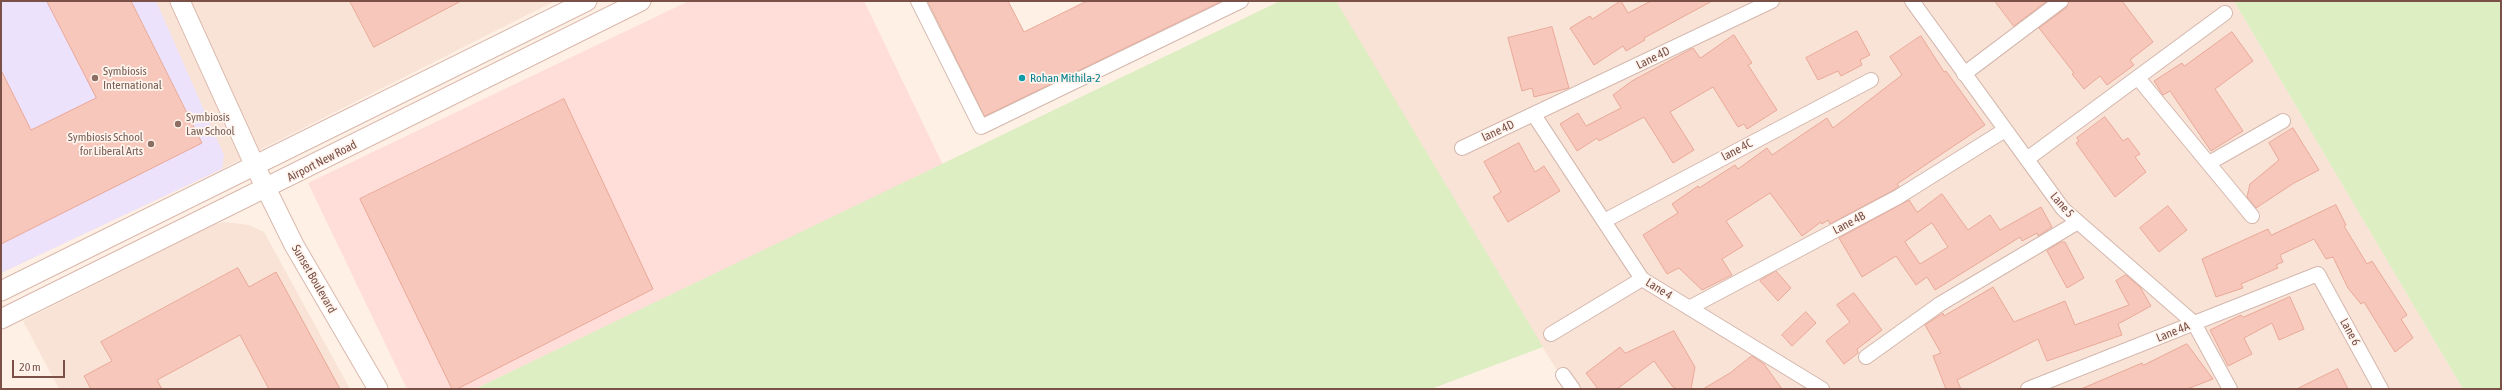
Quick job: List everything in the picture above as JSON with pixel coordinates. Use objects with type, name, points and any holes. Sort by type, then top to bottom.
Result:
[{"type":"main road","name":"Sunset Boulevard","points":[[180,1],[266,189],[307,268],[378,389]]},
{"type":"main road","points":[[1,291],[587,1]]},
{"type":"main road","name":"Airport New Road","points":[[1,319],[266,189],[641,1]]},
{"type":"street","points":[[918,1],[981,127],[1241,1]]},
{"type":"street","name":"Lane 4D","points":[[1534,115],[1772,1]]},
{"type":"street","name":"Lane 5","points":[[1912,1],[2063,210],[2194,323],[2230,389]]},
{"type":"street","points":[[1964,74],[2062,1]]},
{"type":"street","points":[[2027,159],[2225,13]]},
{"type":"street","points":[[2138,78],[2252,216]]},
{"type":"street","name":"lane 4C","points":[[1604,221],[1871,80]]},
{"type":"street","name":"lane 4D","points":[[1462,148],[1534,115]]},
{"type":"street","name":"Lane 4","points":[[1534,115],[1642,279],[1822,389]]},
{"type":"street","points":[[2209,163],[2283,121]]},
{"type":"street","name":"Lane 4B","points":[[1689,308],[1898,197],[2005,130]]},
{"type":"street","points":[[1866,357],[1940,304],[2078,222]]},
{"type":"street","name":"Lane 4A","points":[[2028,389],[2318,274]]},
{"type":"street","name":"Lane 6","points":[[2318,274],[2381,389]]},
{"type":"street","points":[[1551,334],[1642,279]]},
{"type":"street","points":[[1563,375],[1574,389]]},
{"type":"shaded area","points":[[1,1],[555,1],[222,169],[1,273]]},
{"type":"shaded area","name":"Symbiosis International","points":[[1,1],[156,1],[224,155],[222,169],[1,273]]},
{"type":"shaded area","points":[[689,1],[864,1],[943,165],[475,389],[407,389],[308,183]]},
{"type":"shaded area","points":[[1335,1],[2234,1],[2463,389],[1569,389],[1424,161]]},
{"type":"shaded area","points":[[225,222],[249,225],[264,232],[350,389],[59,389],[23,321],[213,225]]},
{"type":"green space","points":[[1280,1],[1336,1],[1543,347],[1431,389],[475,389]]},
{"type":"green space","points":[[2234,1],[2501,1],[2501,389],[2463,389]]},
{"type":"building","points":[[47,1],[131,1],[202,143],[1,244],[1,70],[31,130],[96,98]]},
{"type":"building","points":[[350,1],[461,1],[374,47]]},
{"type":"building","name":"Rohan Mithila-2","points":[[928,1],[1008,1],[1024,32],[1087,1],[1222,1],[985,116]]},
{"type":"building","points":[[1621,1],[1628,13],[1651,1],[1712,1],[1644,38],[1645,40],[1626,51],[1623,46],[1594,65],[1570,28],[1590,16],[1592,19]]},
{"type":"building","points":[[1995,1],[2047,1],[2014,26]]},
{"type":"building","points":[[2069,1],[2122,1],[2153,42],[2130,60],[2134,65],[2107,85],[2100,76],[2084,89],[2072,74],[2074,73],[2039,28],[2066,8]]},
{"type":"building","points":[[1552,27],[1569,88],[1534,97],[1532,88],[1522,91],[1508,38]]},
{"type":"building","points":[[1857,31],[1870,55],[1860,60],[1862,65],[1841,76],[1838,71],[1818,80],[1806,58]]},
{"type":"building","points":[[2232,32],[2253,61],[2215,89],[2243,131],[2211,151],[2170,91],[2163,95],[2154,81],[2182,63],[2184,66]]},
{"type":"building","points":[[1734,35],[1752,63],[1748,65],[1777,110],[1747,129],[1744,124],[1738,127],[1713,87],[1670,112],[1694,150],[1673,163],[1644,117],[1599,141],[1597,138],[1577,151],[1560,124],[1578,113],[1586,126],[1621,108],[1613,95],[1632,81],[1693,48],[1700,58]]},
{"type":"building","points":[[1921,36],[1944,72],[1946,71],[1985,125],[1897,184],[1899,186],[1894,190],[1830,224],[1828,220],[1822,224],[1821,222],[1802,236],[1770,193],[1726,221],[1743,246],[1722,259],[1732,275],[1702,290],[1679,268],[1667,274],[1643,235],[1678,213],[1672,204],[1698,186],[1699,188],[1735,165],[1738,169],[1767,148],[1772,155],[1827,118],[1833,128],[1902,75],[1890,57]]},
{"type":"building","points":[[564,99],[653,289],[457,389],[452,389],[360,199]]},
{"type":"building","points":[[2105,117],[2123,141],[2128,138],[2140,154],[2135,157],[2146,172],[2115,197],[2076,143],[2079,141],[2077,138]]},
{"type":"building","points":[[2293,128],[2319,170],[2294,183],[2256,208],[2247,197],[2250,184],[2279,160],[2269,143]]},
{"type":"building","points":[[1519,143],[1535,172],[1544,166],[1560,191],[1508,222],[1493,197],[1501,192],[1484,162]]},
{"type":"building","points":[[1942,194],[1968,230],[1990,215],[2000,230],[2041,207],[2052,227],[2038,236],[2037,233],[2022,241],[2020,237],[1935,290],[1927,277],[1916,285],[1896,256],[1862,277],[1839,238],[1909,200],[1917,212]],"holes":[[[1932,223],[1948,247],[1920,264],[1905,242]]]},
{"type":"building","points":[[2336,205],[2346,225],[2344,226],[2367,264],[2372,261],[2407,315],[2401,319],[2413,338],[2395,352],[2364,302],[2361,304],[2348,288],[2333,257],[2326,259],[2314,239],[2280,255],[2283,262],[2276,265],[2278,268],[2241,284],[2243,288],[2216,297],[2202,259],[2268,229],[2271,235]]},
{"type":"building","points":[[2168,206],[2187,230],[2159,252],[2140,228]]},
{"type":"building","points":[[2061,242],[2065,242],[2084,278],[2067,288],[2047,251]]},
{"type":"building","points":[[238,268],[249,287],[276,272],[340,389],[269,389],[240,335],[157,380],[162,389],[91,389],[84,376],[112,361],[101,342]]},
{"type":"building","points":[[1776,271],[1791,288],[1778,301],[1760,281]]},
{"type":"building","points":[[2126,275],[2140,287],[2151,306],[2118,324],[2122,335],[2047,361],[2038,339],[1957,380],[1961,389],[1946,389],[1933,356],[1941,353],[1925,325],[1943,313],[1944,316],[1993,287],[2014,322],[2065,301],[2075,325],[2129,305],[2116,281]]},
{"type":"building","points":[[1854,293],[1882,330],[1857,349],[1858,353],[1844,364],[1826,341],[1850,322],[1837,305]]},
{"type":"building","points":[[2290,297],[2304,329],[2279,340],[2272,323],[2244,338],[2252,354],[2228,366],[2210,330],[2241,315],[2243,317]]},
{"type":"building","points":[[1806,312],[1816,323],[1792,346],[1782,335]]},
{"type":"building","points":[[1674,331],[1695,367],[1691,389],[1677,389],[1672,386],[1654,361],[1617,389],[1598,389],[1586,373],[1620,347],[1625,353]]},
{"type":"building","points":[[2187,344],[2213,379],[2187,389],[2081,389],[2142,363],[2143,365]]},
{"type":"building","points":[[1752,356],[1764,364],[1782,389],[1703,389],[1730,373]]},
{"type":"building","points":[[2338,369],[2348,389],[2297,389]]},
{"type":"place","name":"Symbiosis International","points":[[95,78]]},
{"type":"place","name":"Rohan Mithila-2","points":[[1022,78]]},
{"type":"place","name":"Symbiosis Law School","points":[[178,124]]},
{"type":"place","name":"Symbiosis School for Liberal Arts","points":[[151,144]]}]
